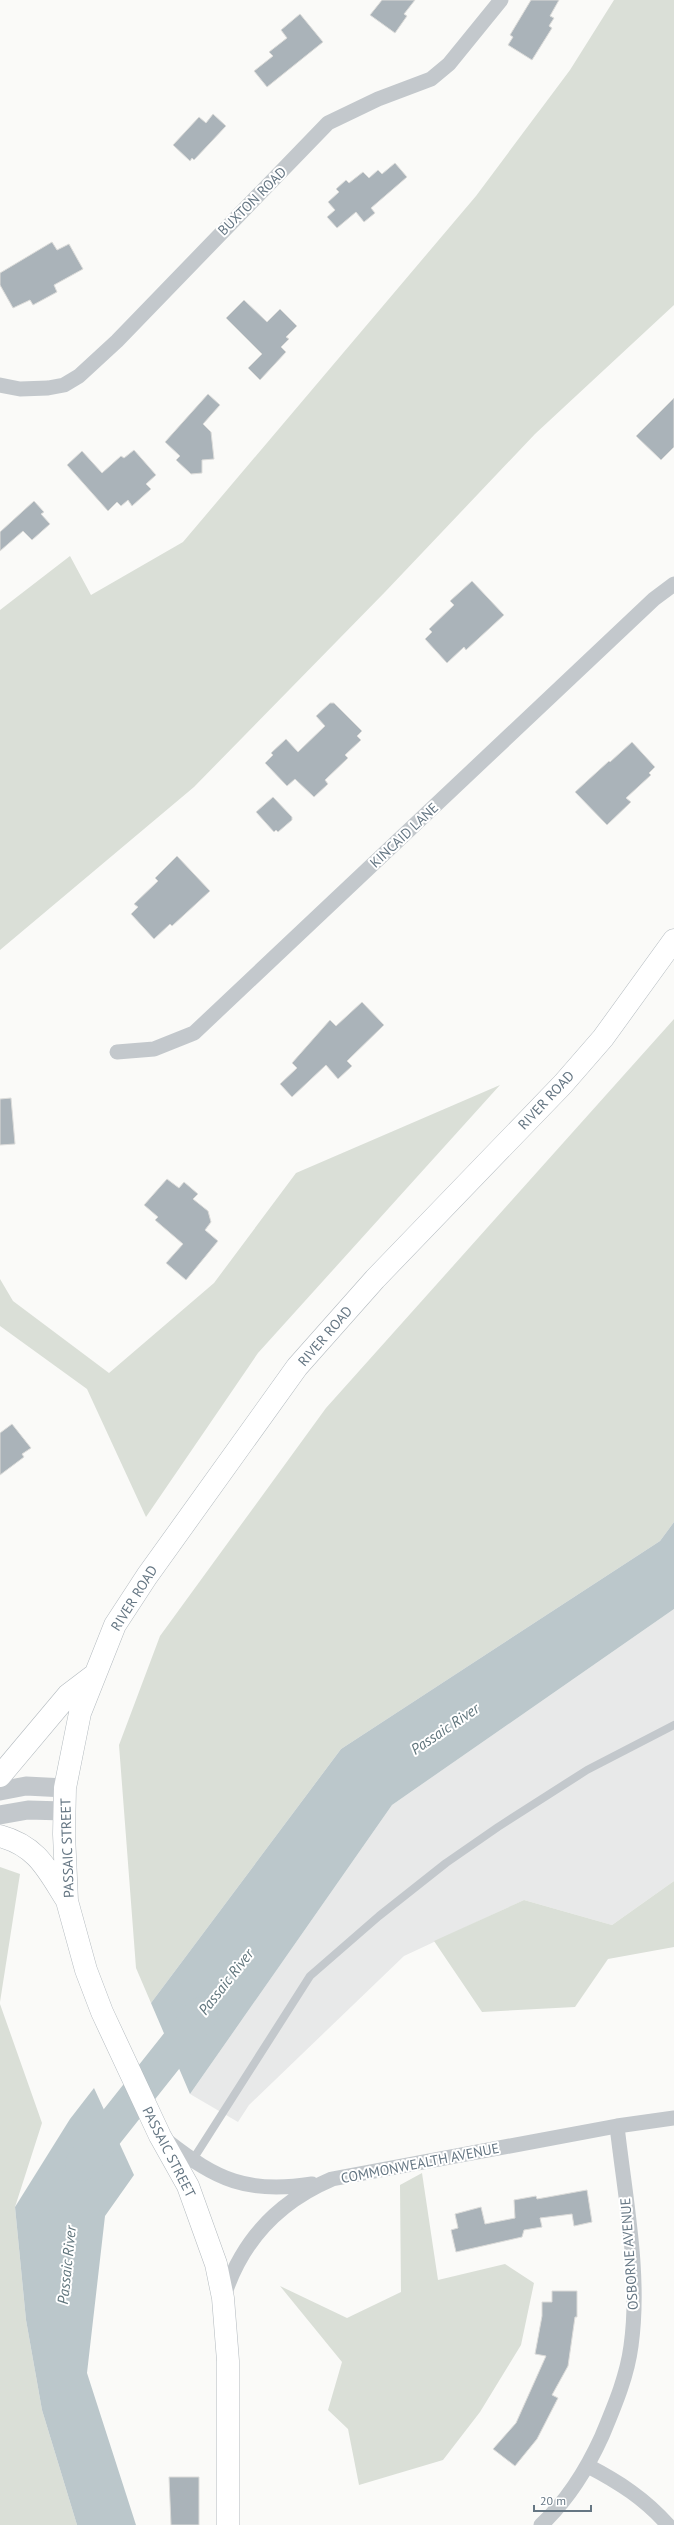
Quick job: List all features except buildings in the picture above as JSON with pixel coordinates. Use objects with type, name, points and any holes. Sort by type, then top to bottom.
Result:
[{"type":"main road","name":"RIVER ROAD","points":[[65,1788],[80,1713],[93,1676],[115,1625],[147,1576],[297,1367],[375,1279],[563,1084],[603,1038],[674,940]]},
{"type":"main road","points":[[0,1776],[68,1695],[93,1676]]},
{"type":"main road","name":"PASSAIC STREET","points":[[65,1788],[64,1811],[67,1901],[86,1970],[116,2045],[160,2136],[188,2186],[216,2264],[223,2298],[228,2361],[228,2525]]},
{"type":"main road","points":[[0,1836],[22,1843],[39,1857],[67,1901]]},
{"type":"street","name":"BUXTON ROAD","points":[[0,385],[20,389],[48,388],[64,385],[79,376],[117,341],[328,123],[378,100],[432,79],[449,64],[501,0]]},
{"type":"street","name":"KINCAID LANE","points":[[117,1052],[154,1050],[194,1033],[654,599],[674,584]]},
{"type":"street","points":[[0,1791],[26,1786],[65,1788]]},
{"type":"street","points":[[0,1815],[28,1810],[64,1811]]},
{"type":"street","name":"COMMONWEALTH AVENUE","points":[[223,2298],[238,2260],[258,2230],[290,2202],[332,2180],[617,2126],[674,2118]]},
{"type":"street","name":"OSBORNE AVENUE","points":[[541,2525],[588,2466],[616,2404],[631,2348],[634,2319],[634,2276],[617,2126]]},
{"type":"street","points":[[160,2136],[192,2161],[211,2173],[236,2183],[255,2186],[294,2187],[332,2180]]},
{"type":"street","points":[[588,2466],[626,2486],[651,2506],[668,2525]]},
{"type":"lane","points":[[192,2161],[310,1976],[385,1912],[446,1863],[498,1827],[587,1770],[674,1725]]},
{"type":"shaded area","points":[[614,0],[674,0],[674,305],[535,434],[385,592],[194,787],[0,950],[0,610],[70,556],[91,595],[183,542],[476,196],[570,70]]},
{"type":"shaded area","points":[[674,1019],[674,1522],[660,1541],[341,1749],[151,2003],[136,1968],[119,1745],[160,1636],[326,1408]]},
{"type":"shaded area","points":[[500,1085],[258,1353],[146,1517],[87,1389],[0,1326],[0,1279],[13,1301],[109,1373],[214,1283],[296,1173]]},
{"type":"shaded area","points":[[674,1609],[674,1881],[612,1925],[524,1900],[404,1956],[249,2105],[238,2122],[190,2094],[392,1805]]},
{"type":"shaded area","points":[[0,1867],[20,1874],[0,2002]]},
{"type":"shaded area","points":[[674,1881],[674,1947],[608,1959],[575,2007],[482,2012],[434,1941],[524,1900],[612,1925]]},
{"type":"shaded area","points":[[0,2004],[42,2123],[15,2207],[26,2320],[42,2410],[77,2525],[0,2525]]},
{"type":"shaded area","points":[[422,2173],[438,2280],[505,2264],[534,2283],[521,2345],[480,2412],[443,2460],[359,2485],[348,2429],[328,2410],[342,2362],[280,2286],[347,2318],[401,2292],[400,2185]]},
{"type":"water","points":[[674,1522],[674,1609],[392,1805],[190,2094],[151,2003],[341,1749],[660,1541]]},
{"type":"water","points":[[94,2088],[134,2175],[105,2216],[87,2373],[136,2525],[77,2525],[42,2410],[26,2320],[15,2207],[70,2119]]},
{"type":"waterway","name":"Passaic River","points":[[82,2164],[201,2014]]}]
